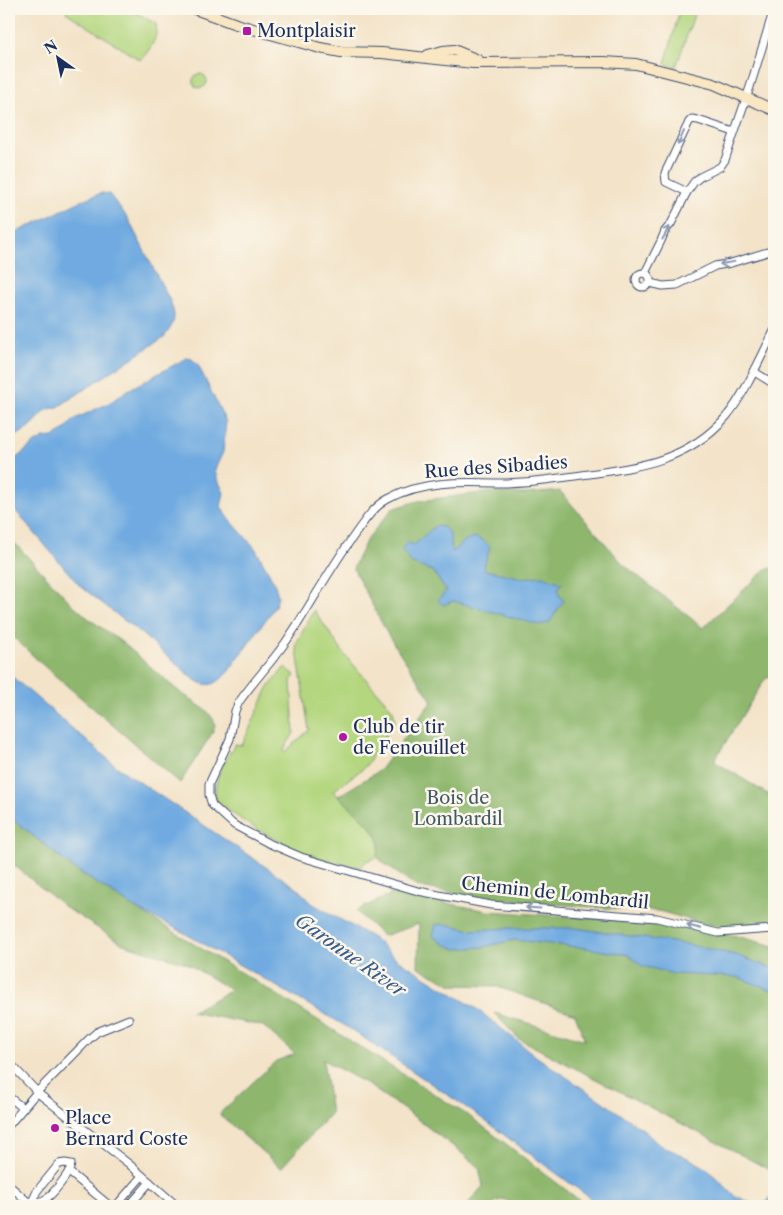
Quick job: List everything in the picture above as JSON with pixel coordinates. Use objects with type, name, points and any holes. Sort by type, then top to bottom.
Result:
[{"type":"main road","points":[[195,9],[219,19],[320,48],[341,52],[420,56],[473,63],[604,62],[636,64],[714,84],[774,110]]},
{"type":"street","points":[[645,273],[665,231],[671,224],[687,192],[700,177],[720,167],[725,160],[774,9]]},
{"type":"street","points":[[687,192],[666,182],[665,173],[689,122],[692,119],[698,120],[734,132]]},
{"type":"street","points":[[650,283],[663,286],[677,285],[715,266],[774,250]]},
{"type":"street","points":[[645,273],[650,278],[650,283]]},
{"type":"street","points":[[645,273],[638,274],[635,279],[636,284],[642,288],[650,283]]},
{"type":"street","name":"Rue des Sibadies","points":[[235,711],[246,692],[286,642],[362,524],[387,499],[413,488],[433,485],[473,482],[525,483],[636,468],[671,457],[711,431],[725,418],[735,404],[774,331]]},
{"type":"street","points":[[753,371],[774,384]]},
{"type":"street","name":"Chemin de Lombardil","points":[[235,711],[230,739],[209,784],[209,795],[212,805],[234,825],[253,836],[300,857],[423,892],[492,905],[657,918],[718,933],[774,929]]},
{"type":"street","points":[[9,1125],[37,1092],[97,1032],[129,1019]]},
{"type":"street","points":[[9,1062],[37,1092],[178,1206]]},
{"type":"street","points":[[9,1097],[23,1108]]},
{"type":"street","points":[[9,1184],[27,1201],[32,1202],[42,1202],[69,1172],[70,1164],[59,1164],[37,1191],[32,1202]]},
{"type":"street","points":[[69,1172],[110,1206]]},
{"type":"street","points":[[116,1206],[142,1176]]},
{"type":"street","points":[[129,1206],[150,1182]]},
{"type":"green space","points":[[66,9],[130,9],[156,24],[155,39],[150,49],[140,60],[67,13]]},
{"type":"green space","points":[[680,9],[696,9],[676,67],[665,64]]},
{"type":"green space","points":[[197,74],[203,74],[207,81],[203,88],[197,88],[193,84],[193,78]]},
{"type":"green space","name":"Bois de Lombardil","points":[[560,491],[623,564],[703,628],[766,569],[774,568],[774,675],[765,679],[714,761],[774,798],[774,844],[769,853],[774,855],[774,925],[739,927],[708,925],[659,911],[473,897],[416,886],[377,857],[380,845],[376,834],[367,822],[338,796],[379,771],[432,701],[388,635],[353,568],[367,539],[392,509],[418,501],[488,492],[524,494]]},
{"type":"green space","points":[[9,537],[71,603],[88,618],[123,643],[176,689],[207,711],[213,719],[215,725],[213,732],[180,783],[44,666],[9,633]]},
{"type":"green space","name":"Club de tir de Fenouillet","points":[[314,610],[344,654],[393,710],[395,721],[365,767],[333,791],[371,827],[379,841],[377,857],[366,861],[361,867],[323,859],[281,842],[253,827],[227,810],[216,800],[216,784],[223,764],[235,744],[242,745],[268,688],[285,667],[295,675],[291,681],[294,733],[283,751],[286,751],[309,730],[296,644]]},
{"type":"green space","points":[[9,816],[73,868],[472,1118],[587,1206],[515,1206],[504,1199],[495,1202],[491,1206],[466,1206],[483,1186],[479,1168],[409,1113],[362,1081],[323,1060],[331,1113],[281,1168],[219,1114],[276,1061],[295,1054],[263,1026],[191,1012],[231,990],[186,963],[123,944],[66,908],[9,861]]},
{"type":"green space","points":[[393,893],[488,911],[665,923],[737,936],[774,946],[774,1172],[519,1039],[494,1013],[585,1040],[575,1014],[495,986],[453,985],[418,967],[419,924],[383,936],[356,911]]},
{"type":"water","points":[[102,193],[109,194],[127,217],[170,301],[174,312],[173,324],[164,337],[58,407],[45,411],[24,431],[9,440],[9,236],[87,198]]},
{"type":"water","points":[[187,358],[192,359],[198,365],[226,422],[223,452],[215,469],[224,493],[221,507],[255,548],[274,582],[278,596],[275,607],[228,672],[220,680],[209,685],[195,680],[144,636],[79,585],[9,503],[9,464],[35,443],[44,438],[54,437],[62,432],[75,419],[111,402],[126,391]]},
{"type":"water","points":[[435,526],[444,527],[450,534],[452,552],[466,540],[475,537],[484,541],[490,547],[484,566],[485,570],[523,578],[543,576],[562,583],[558,588],[560,597],[564,600],[549,623],[539,625],[453,601],[443,605],[438,600],[446,591],[433,571],[412,564],[402,550],[407,542],[414,545]]},
{"type":"water","name":"Garonne River","points":[[9,674],[117,767],[297,888],[313,904],[375,939],[395,958],[477,1009],[537,1057],[644,1130],[658,1144],[706,1168],[734,1195],[753,1204],[766,1203],[774,1193],[774,1206],[601,1206],[473,1112],[349,1028],[179,930],[135,908],[73,868],[9,816]]},
{"type":"water","points":[[436,924],[472,930],[575,928],[685,944],[736,955],[774,969],[774,991],[737,977],[674,974],[642,966],[629,955],[586,948],[514,940],[483,947],[456,949],[444,944],[433,936]]},
{"type":"place","name":"Montplaisir","points":[[247,31]]},
{"type":"place","name":"Club de tir de Fenouillet","points":[[343,737]]},
{"type":"place","name":"Place Bernard Coste","points":[[55,1128]]}]
